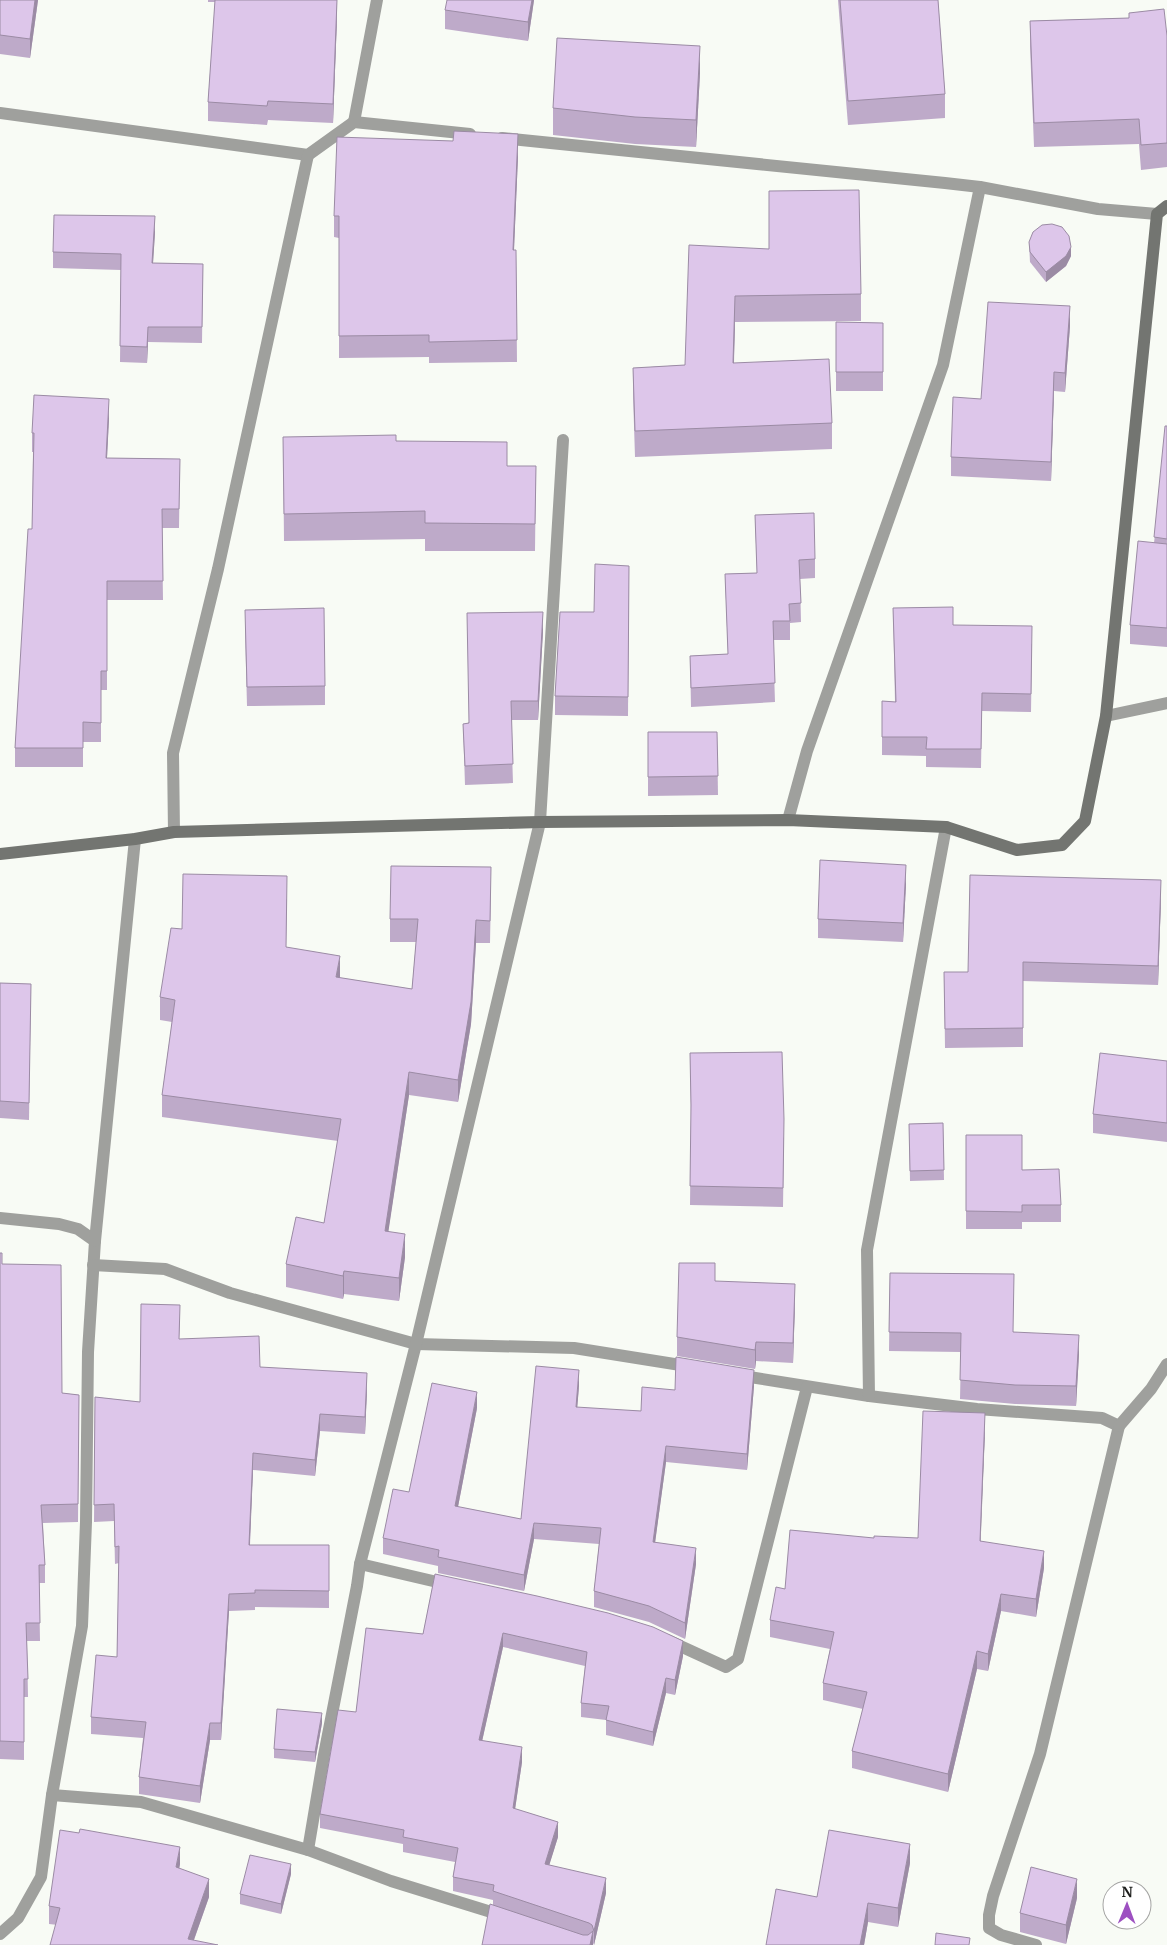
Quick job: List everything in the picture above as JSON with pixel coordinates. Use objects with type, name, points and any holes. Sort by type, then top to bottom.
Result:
[{"type":"main road","points":[[0,854],[135,839],[174,832],[540,822],[788,820],[946,827],[1018,850],[1062,845],[1085,821],[1106,716],[1157,214],[1167,206]]},
{"type":"street","points":[[354,122],[376,0]]},
{"type":"street","points":[[0,112],[308,155]]},
{"type":"street","points":[[174,832],[172,753],[218,569],[308,155],[354,122],[980,187],[1098,209],[1157,214]]},
{"type":"street","points":[[788,820],[806,751],[943,365],[980,187]]},
{"type":"street","points":[[308,1850],[324,1755],[356,1595],[360,1564],[416,1344],[540,822],[563,440]]},
{"type":"street","points":[[1106,716],[1167,703]]},
{"type":"street","points":[[869,1396],[866,1250],[946,827]]},
{"type":"street","points":[[0,1934],[18,1918],[41,1877],[52,1795],[82,1626],[86,1522],[88,1352],[93,1265],[135,839]]},
{"type":"street","points":[[0,1218],[59,1224],[78,1229],[95,1241]]},
{"type":"street","points":[[93,1265],[165,1269],[230,1293],[416,1344],[574,1348],[708,1370]]},
{"type":"street","points":[[1036,1945],[1001,1936],[989,1928],[989,1914],[993,1896],[1040,1754],[1120,1426],[1151,1389],[1167,1364]]},
{"type":"street","points":[[727,1373],[869,1396],[977,1409],[1102,1418],[1120,1426]]},
{"type":"street","points":[[656,1635],[726,1667],[738,1659],[808,1387]]},
{"type":"street","points":[[360,1564],[460,1587]]},
{"type":"street","points":[[52,1795],[141,1802],[308,1850],[392,1881],[518,1921]]},
{"type":"building","points":[[0,0],[35,0],[30,39],[0,35]]},
{"type":"building","points":[[215,0],[337,0],[333,104],[268,101],[267,106],[208,102]]},
{"type":"building","points":[[447,0],[532,0],[528,22],[445,10]]},
{"type":"building","points":[[840,0],[938,0],[945,94],[848,101]]},
{"type":"building","points":[[1164,9],[1167,36],[1167,143],[1141,145],[1139,119],[1034,123],[1030,21],[1129,18],[1129,13]]},
{"type":"building","points":[[557,38],[700,46],[696,120],[635,117],[553,108]]},
{"type":"building","points":[[454,131],[518,134],[513,250],[516,250],[517,340],[429,342],[429,335],[339,336],[339,216],[334,216],[337,137],[453,141]]},
{"type":"building","points":[[859,190],[861,294],[735,296],[733,363],[829,359],[832,423],[635,431],[633,368],[685,365],[689,245],[769,249],[769,191]]},
{"type":"building","points":[[54,215],[155,216],[152,263],[203,264],[202,327],[148,327],[147,347],[120,346],[121,254],[53,252]]},
{"type":"building","points":[[1052,224],[1062,227],[1069,236],[1071,247],[1066,256],[1046,272],[1030,252],[1029,242],[1033,232],[1042,225]]},
{"type":"building","points":[[988,302],[1070,306],[1065,373],[1054,372],[1051,462],[951,457],[953,397],[981,399]]},
{"type":"building","points":[[836,322],[883,323],[883,372],[836,372]]},
{"type":"building","points":[[34,395],[109,399],[106,458],[180,459],[179,509],[162,509],[163,581],[107,581],[107,671],[101,671],[101,723],[83,722],[83,748],[15,748],[28,529],[32,529]]},
{"type":"building","points":[[1165,426],[1167,426],[1167,539],[1154,537]]},
{"type":"building","points":[[396,435],[396,441],[507,442],[507,466],[536,466],[535,524],[425,523],[425,511],[284,514],[283,437]]},
{"type":"building","points":[[814,513],[815,559],[799,560],[801,603],[789,604],[790,621],[773,621],[775,683],[691,688],[690,656],[728,654],[725,574],[757,573],[755,515]]},
{"type":"building","points":[[1138,541],[1167,544],[1167,628],[1130,625]]},
{"type":"building","points":[[595,564],[629,566],[628,697],[555,696],[560,612],[594,612]]},
{"type":"building","points":[[953,607],[953,625],[1032,626],[1031,694],[982,693],[981,749],[926,749],[927,737],[882,737],[882,701],[896,702],[893,608]]},
{"type":"building","points":[[324,608],[325,686],[247,687],[245,610]]},
{"type":"building","points":[[543,612],[538,701],[511,701],[513,764],[465,766],[463,724],[469,723],[467,613]]},
{"type":"building","points":[[648,732],[717,732],[718,776],[648,777]]},
{"type":"building","points":[[820,860],[906,865],[903,923],[818,919]]},
{"type":"building","points":[[391,866],[491,867],[490,921],[476,920],[471,1002],[458,1080],[409,1072],[385,1231],[405,1234],[399,1278],[344,1271],[343,1276],[286,1264],[296,1217],[324,1223],[341,1119],[162,1095],[175,1000],[160,997],[171,928],[182,929],[183,874],[287,876],[286,947],[340,956],[336,977],[412,989],[418,919],[390,919]]},
{"type":"building","points":[[970,875],[1161,880],[1158,966],[1023,962],[1023,1028],[945,1029],[944,972],[968,972]]},
{"type":"building","points":[[0,983],[31,984],[29,1103],[0,1101]]},
{"type":"building","points":[[782,1052],[784,1119],[783,1188],[690,1186],[690,1053]]},
{"type":"building","points":[[1100,1053],[1167,1061],[1167,1123],[1093,1114]]},
{"type":"building","points":[[943,1123],[944,1170],[910,1171],[909,1124]]},
{"type":"building","points":[[966,1135],[1022,1135],[1022,1170],[1059,1169],[1061,1205],[1022,1205],[1022,1212],[966,1211]]},
{"type":"building","points":[[0,1253],[2,1253],[2,1264],[61,1265],[62,1393],[79,1395],[78,1504],[41,1505],[45,1565],[39,1565],[40,1623],[26,1623],[28,1679],[24,1679],[24,1742],[0,1741]]},
{"type":"building","points":[[679,1263],[715,1263],[715,1281],[795,1284],[793,1343],[756,1342],[755,1350],[677,1337]]},
{"type":"building","points":[[890,1273],[1014,1274],[1013,1332],[1079,1335],[1076,1386],[1015,1385],[960,1380],[961,1333],[889,1332]]},
{"type":"building","points":[[141,1304],[180,1305],[179,1339],[259,1336],[260,1367],[367,1373],[365,1417],[320,1414],[315,1460],[253,1453],[249,1545],[329,1545],[329,1591],[255,1590],[255,1593],[229,1594],[221,1723],[210,1723],[200,1786],[139,1777],[146,1722],[91,1717],[96,1655],[117,1657],[119,1546],[115,1547],[114,1504],[94,1505],[95,1397],[140,1402]]},
{"type":"building","points":[[676,1357],[754,1370],[747,1454],[666,1446],[653,1542],[696,1548],[685,1623],[649,1606],[594,1591],[601,1528],[534,1523],[524,1575],[438,1557],[439,1550],[383,1538],[393,1489],[409,1492],[432,1383],[477,1392],[455,1506],[521,1519],[536,1366],[579,1370],[576,1407],[641,1411],[642,1387],[675,1390]]},
{"type":"building","points":[[923,1411],[985,1413],[980,1541],[1044,1551],[1036,1599],[1001,1594],[988,1654],[977,1651],[948,1774],[852,1751],[867,1692],[823,1683],[834,1632],[770,1620],[776,1587],[785,1589],[790,1530],[874,1538],[874,1536],[918,1538]]},
{"type":"building","points":[[435,1574],[608,1613],[653,1627],[683,1641],[675,1680],[666,1678],[653,1732],[606,1720],[609,1706],[581,1703],[587,1652],[503,1633],[479,1740],[522,1747],[513,1808],[558,1822],[545,1864],[606,1878],[594,1931],[589,1923],[493,1891],[494,1885],[453,1877],[458,1848],[403,1837],[404,1830],[320,1814],[338,1710],[356,1712],[366,1628],[423,1634]]},
{"type":"building","points":[[277,1709],[322,1713],[315,1752],[274,1749]]},
{"type":"building","points":[[80,1829],[180,1847],[176,1867],[209,1879],[188,1939],[218,1945],[50,1945],[60,1908],[49,1906],[60,1830],[79,1833]]},
{"type":"building","points":[[829,1830],[910,1844],[898,1908],[868,1903],[860,1945],[766,1945],[776,1889],[817,1897]]},
{"type":"building","points":[[250,1855],[291,1864],[281,1904],[240,1894]]},
{"type":"building","points":[[1031,1867],[1077,1879],[1066,1925],[1020,1913]]},
{"type":"building","points":[[490,1904],[583,1935],[588,1935],[593,1931],[590,1945],[482,1945]]},
{"type":"building","points":[[936,1933],[970,1938],[969,1945],[935,1945]]}]
